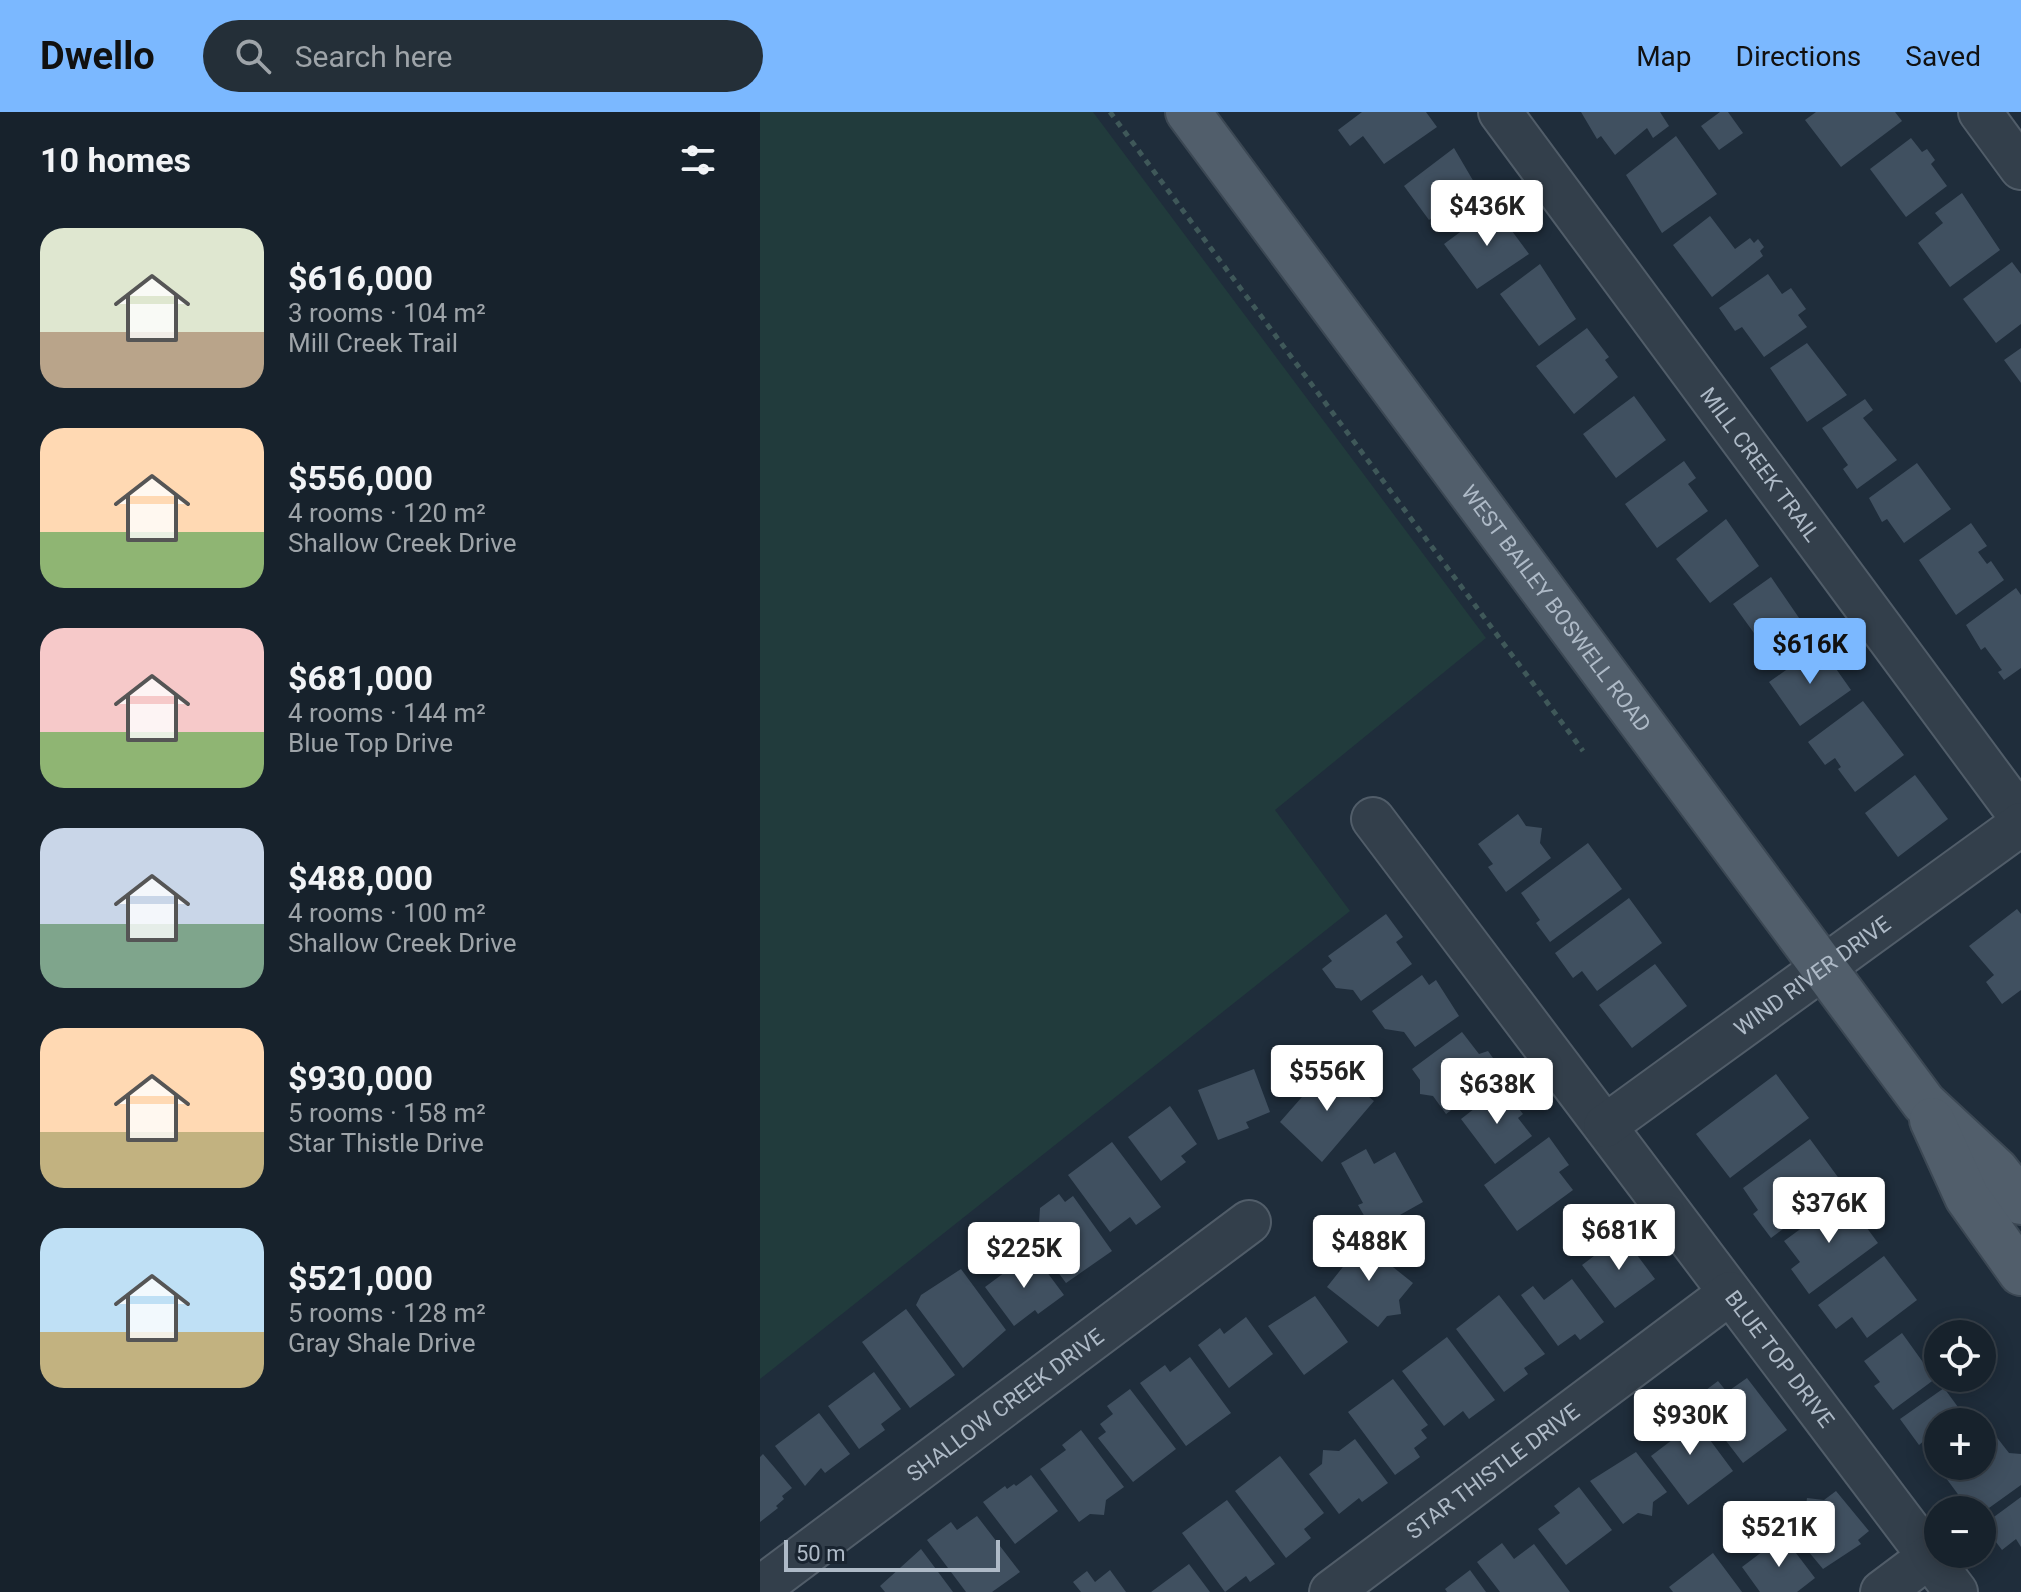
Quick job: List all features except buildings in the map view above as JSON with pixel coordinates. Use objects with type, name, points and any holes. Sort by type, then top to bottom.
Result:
[{"type":"main road","name":"WEST BAILEY BOSWELL ROAD","points":[[1188,112],[1924,1103],[1996,1170],[2021,1202]]},
{"type":"main road","name":"WEST BAILEY BOSWELL ROAD","points":[[1924,1103],[1967,1197],[2021,1273]]},
{"type":"street","name":"MILL CREEK TRAIL","points":[[1500,112],[2021,817]]},
{"type":"street","points":[[1980,112],[2021,168]]},
{"type":"street","name":"BLUE TOP DRIVE","points":[[1373,819],[1924,1548]]},
{"type":"street","name":"WIND RIVER DRIVE","points":[[1605,1126],[2021,824]]},
{"type":"street","name":"SHALLOW CREEK DRIVE","points":[[760,1588],[1249,1222]]},
{"type":"street","name":"STAR THISTLE DRIVE","points":[[1331,1592],[1730,1293]]},
{"type":"street","points":[[1882,1592],[1924,1560]]},
{"type":"street","name":"BLUE TOP DRIVE","points":[[1939,1568],[1956,1592]]},
{"type":"path","points":[[1110,112],[1583,751]]},
{"type":"green space","points":[[760,112],[1093,112],[1486,638],[1275,810],[1350,911],[760,1379]]}]
